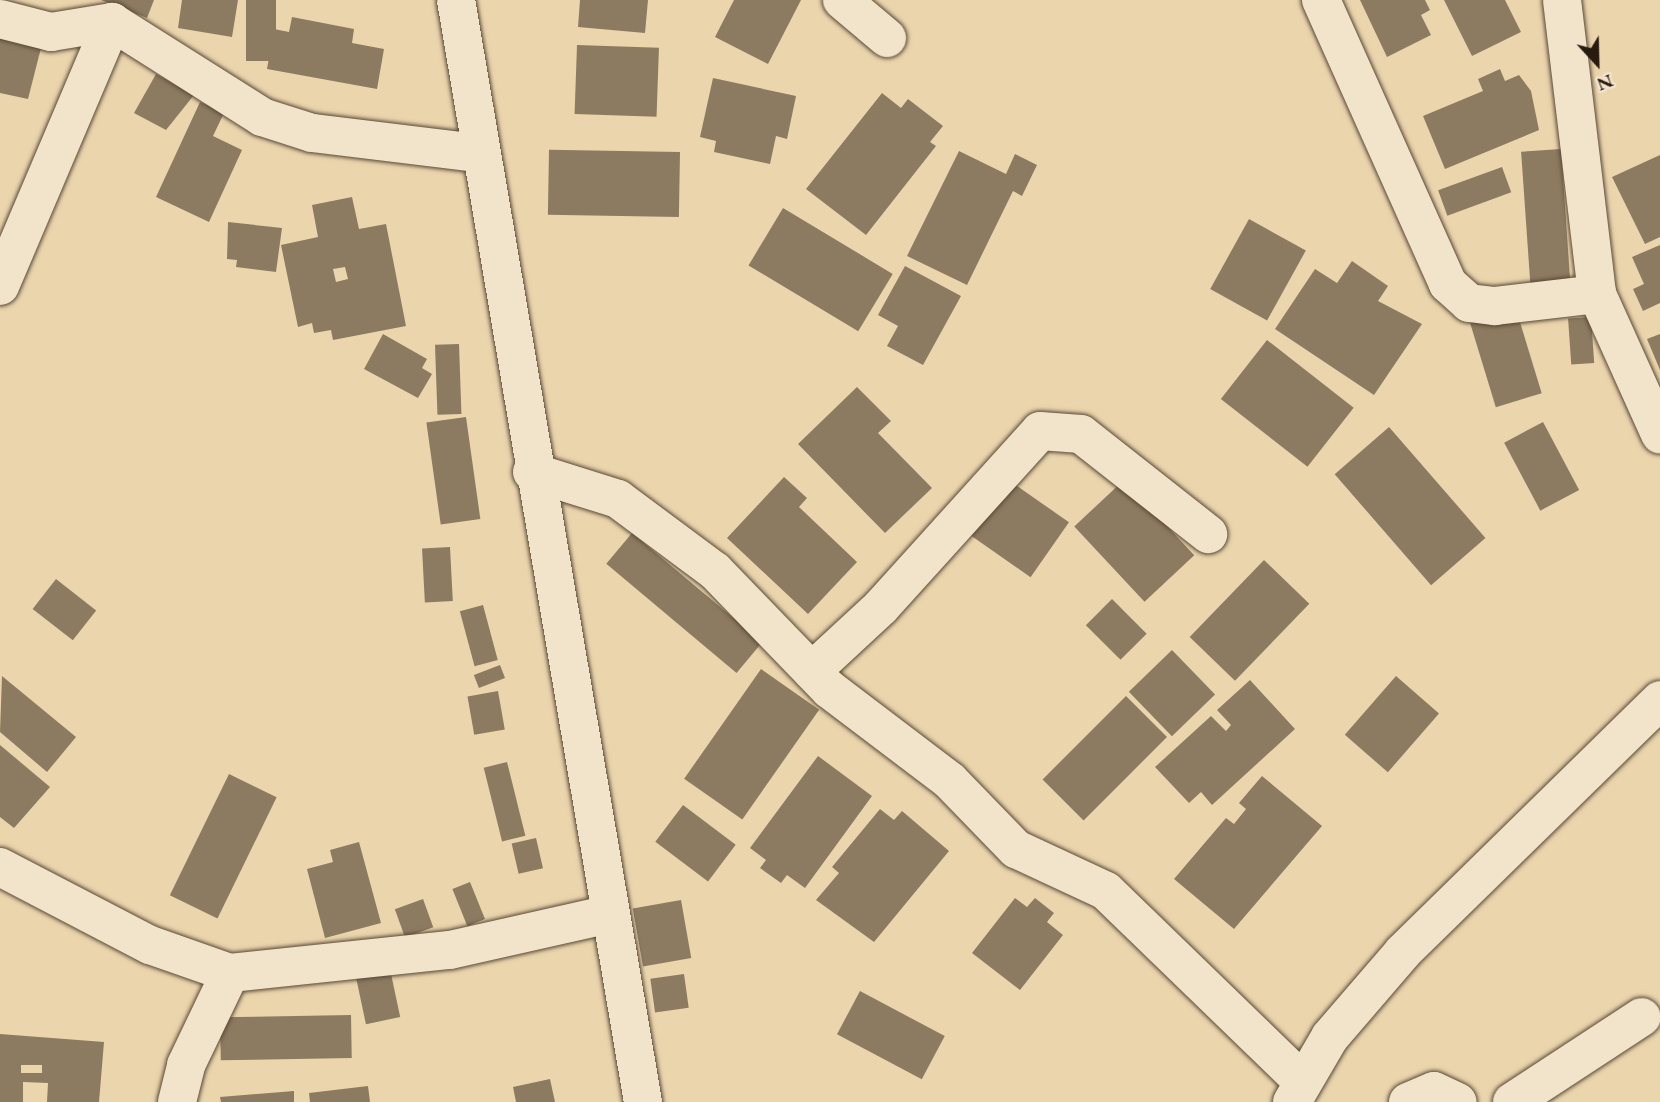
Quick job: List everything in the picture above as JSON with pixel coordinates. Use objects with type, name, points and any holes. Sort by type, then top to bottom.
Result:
[{"type":"street","points":[[456,0],[478,153],[532,472],[643,1102]]},
{"type":"street","points":[[842,0],[887,38]]},
{"type":"street","points":[[1321,0],[1448,284],[1469,303],[1495,306],[1597,294]]},
{"type":"street","points":[[1562,0],[1597,294],[1660,434]]},
{"type":"street","points":[[0,19],[51,32],[112,22],[262,117],[312,133],[478,153]]},
{"type":"street","points":[[0,286],[112,22]]},
{"type":"street","points":[[812,671],[881,607],[1040,431],[1081,434],[1208,534]]},
{"type":"street","points":[[532,472],[618,499],[715,571],[812,671],[950,781],[1016,849],[1106,891],[1298,1092],[1330,1037],[1404,952],[1660,700]]},
{"type":"street","points":[[0,867],[150,945],[230,973],[412,956],[610,914]]},
{"type":"street","points":[[177,1102],[186,1065],[230,973]]},
{"type":"street","points":[[1513,1102],[1642,1017]]},
{"type":"street","points":[[1408,1102],[1434,1091],[1458,1102]]},
{"type":"building","points":[[101,0],[154,0],[147,18]]},
{"type":"building","points":[[182,0],[238,0],[232,37],[178,28]]},
{"type":"building","points":[[246,0],[276,0],[276,61],[246,61]]},
{"type":"building","points":[[580,0],[648,0],[645,33],[578,27]]},
{"type":"building","points":[[734,0],[801,0],[768,64],[715,37]]},
{"type":"building","points":[[1360,0],[1425,0],[1430,10],[1421,15],[1431,35],[1387,57]]},
{"type":"building","points":[[1444,0],[1505,0],[1521,32],[1472,56]]},
{"type":"building","points":[[292,17],[354,29],[352,43],[384,49],[377,89],[267,69],[274,29],[289,32]]},
{"type":"building","points":[[0,38],[41,48],[28,99],[0,93]]},
{"type":"building","points":[[577,45],[659,48],[657,117],[575,114]]},
{"type":"building","points":[[1500,69],[1505,81],[1519,75],[1531,91],[1539,130],[1445,169],[1423,116],[1483,91],[1478,79]]},
{"type":"building","points":[[156,74],[194,95],[166,130],[134,113]]},
{"type":"building","points":[[713,78],[796,96],[787,139],[776,136],[770,164],[714,152],[716,141],[700,137]]},
{"type":"building","points":[[882,93],[901,108],[908,99],[943,126],[930,142],[936,146],[866,235],[806,189]]},
{"type":"building","points":[[200,102],[224,113],[213,136],[242,150],[209,222],[156,197]]},
{"type":"building","points":[[1561,149],[1571,288],[1531,290],[1521,152]]},
{"type":"building","points":[[549,150],[680,152],[679,217],[548,215]]},
{"type":"building","points":[[959,151],[1006,174],[1015,154],[1037,165],[1022,196],[1013,191],[967,285],[907,256]]},
{"type":"building","points":[[1660,155],[1660,237],[1645,244],[1612,177]]},
{"type":"building","points":[[1502,167],[1511,192],[1447,216],[1438,190]]},
{"type":"building","points":[[352,197],[359,229],[386,224],[406,326],[333,340],[331,330],[314,333],[312,323],[298,327],[281,245],[318,237],[312,205]],"holes":[[[345,267],[348,279],[336,282],[333,269]]]},
{"type":"building","points":[[783,208],[893,274],[858,331],[748,265]]},
{"type":"building","points":[[1249,219],[1306,251],[1267,320],[1210,289]]},
{"type":"building","points":[[228,222],[282,228],[276,272],[236,267],[237,260],[227,259]]},
{"type":"building","points":[[1660,245],[1660,303],[1643,311],[1633,289],[1644,284],[1632,257]]},
{"type":"building","points":[[1352,261],[1388,286],[1378,301],[1422,324],[1374,395],[1275,329],[1315,269],[1337,283]]},
{"type":"building","points":[[905,266],[961,296],[923,365],[887,346],[898,326],[878,315]]},
{"type":"building","points":[[1516,309],[1542,393],[1496,407],[1470,323]]},
{"type":"building","points":[[1591,317],[1594,363],[1571,364],[1568,319]]},
{"type":"building","points":[[383,334],[427,359],[422,368],[432,374],[418,398],[364,369]]},
{"type":"building","points":[[1660,334],[1660,370],[1647,339]]},
{"type":"building","points":[[1267,340],[1354,408],[1308,467],[1221,399]]},
{"type":"building","points":[[459,344],[461,414],[437,415],[435,345]]},
{"type":"building","points":[[857,387],[891,421],[878,433],[932,488],[885,533],[798,444]]},
{"type":"building","points":[[466,417],[480,519],[441,525],[426,423]]},
{"type":"building","points":[[1543,422],[1579,490],[1540,511],[1504,443]]},
{"type":"building","points":[[1389,427],[1485,538],[1431,585],[1335,474]]},
{"type":"building","points":[[784,477],[807,498],[799,507],[857,562],[808,614],[727,538]]},
{"type":"building","points":[[1124,480],[1194,555],[1145,602],[1074,526]]},
{"type":"building","points":[[1010,481],[1069,522],[1031,577],[972,536]]},
{"type":"building","points":[[632,533],[762,642],[737,673],[606,564]]},
{"type":"building","points":[[450,547],[453,601],[425,602],[422,548]]},
{"type":"building","points":[[1264,560],[1309,604],[1235,681],[1190,637]]},
{"type":"building","points":[[56,579],[96,610],[73,640],[33,609]]},
{"type":"building","points":[[1112,599],[1147,634],[1120,660],[1086,625]]},
{"type":"building","points":[[483,605],[498,660],[475,666],[460,611]]},
{"type":"building","points":[[1172,650],[1215,695],[1172,736],[1129,692]]},
{"type":"building","points":[[500,665],[505,678],[479,688],[474,675]]},
{"type":"building","points":[[761,669],[819,710],[742,819],[684,779]]},
{"type":"building","points":[[2,676],[76,737],[47,772],[0,732]]},
{"type":"building","points":[[1396,676],[1439,713],[1388,772],[1345,735]]},
{"type":"building","points":[[1250,680],[1295,729],[1212,805],[1201,792],[1189,803],[1155,767],[1211,716],[1226,731],[1231,725],[1217,710]]},
{"type":"building","points":[[498,691],[505,729],[474,735],[467,696]]},
{"type":"building","points":[[1126,696],[1167,737],[1084,820],[1043,779]]},
{"type":"building","points":[[0,745],[50,787],[14,828],[0,817]]},
{"type":"building","points":[[818,756],[872,796],[805,888],[787,875],[781,883],[760,868],[766,860],[750,848]]},
{"type":"building","points":[[507,762],[525,836],[502,842],[484,768]]},
{"type":"building","points":[[229,774],[277,797],[217,919],[170,895]]},
{"type":"building","points":[[1262,776],[1322,826],[1234,929],[1174,879],[1226,818],[1234,824],[1246,809],[1239,803]]},
{"type":"building","points":[[683,805],[736,845],[708,881],[655,842]]},
{"type":"building","points":[[880,809],[894,820],[902,811],[949,851],[874,942],[816,900],[839,873],[832,867]]},
{"type":"building","points":[[536,838],[543,868],[519,874],[512,844]]},
{"type":"building","points":[[359,842],[381,923],[325,938],[307,869],[333,862],[330,850]]},
{"type":"building","points":[[470,882],[485,919],[467,926],[452,889]]},
{"type":"building","points":[[1015,898],[1027,907],[1035,898],[1054,913],[1047,922],[1063,935],[1020,990],[972,953]]},
{"type":"building","points":[[423,899],[433,927],[405,937],[395,909]]},
{"type":"building","points":[[681,900],[691,958],[643,967],[633,909]]},
{"type":"building","points":[[390,969],[400,1017],[366,1024],[356,976]]},
{"type":"building","points":[[684,974],[689,1008],[655,1012],[650,979]]},
{"type":"building","points":[[860,991],[945,1036],[922,1079],[837,1034]]},
{"type":"building","points":[[351,1015],[352,1058],[221,1060],[220,1017]]},
{"type":"building","points":[[0,1034],[104,1042],[99,1102],[47,1102],[48,1083],[23,1082],[23,1102],[0,1102]],"holes":[[[21,1065],[42,1065],[42,1073],[21,1073]]]},
{"type":"building","points":[[550,1079],[555,1102],[516,1102],[513,1087]]},
{"type":"building","points":[[368,1086],[370,1102],[310,1102],[309,1093]]},
{"type":"building","points":[[294,1091],[294,1102],[221,1102],[220,1097]]}]
